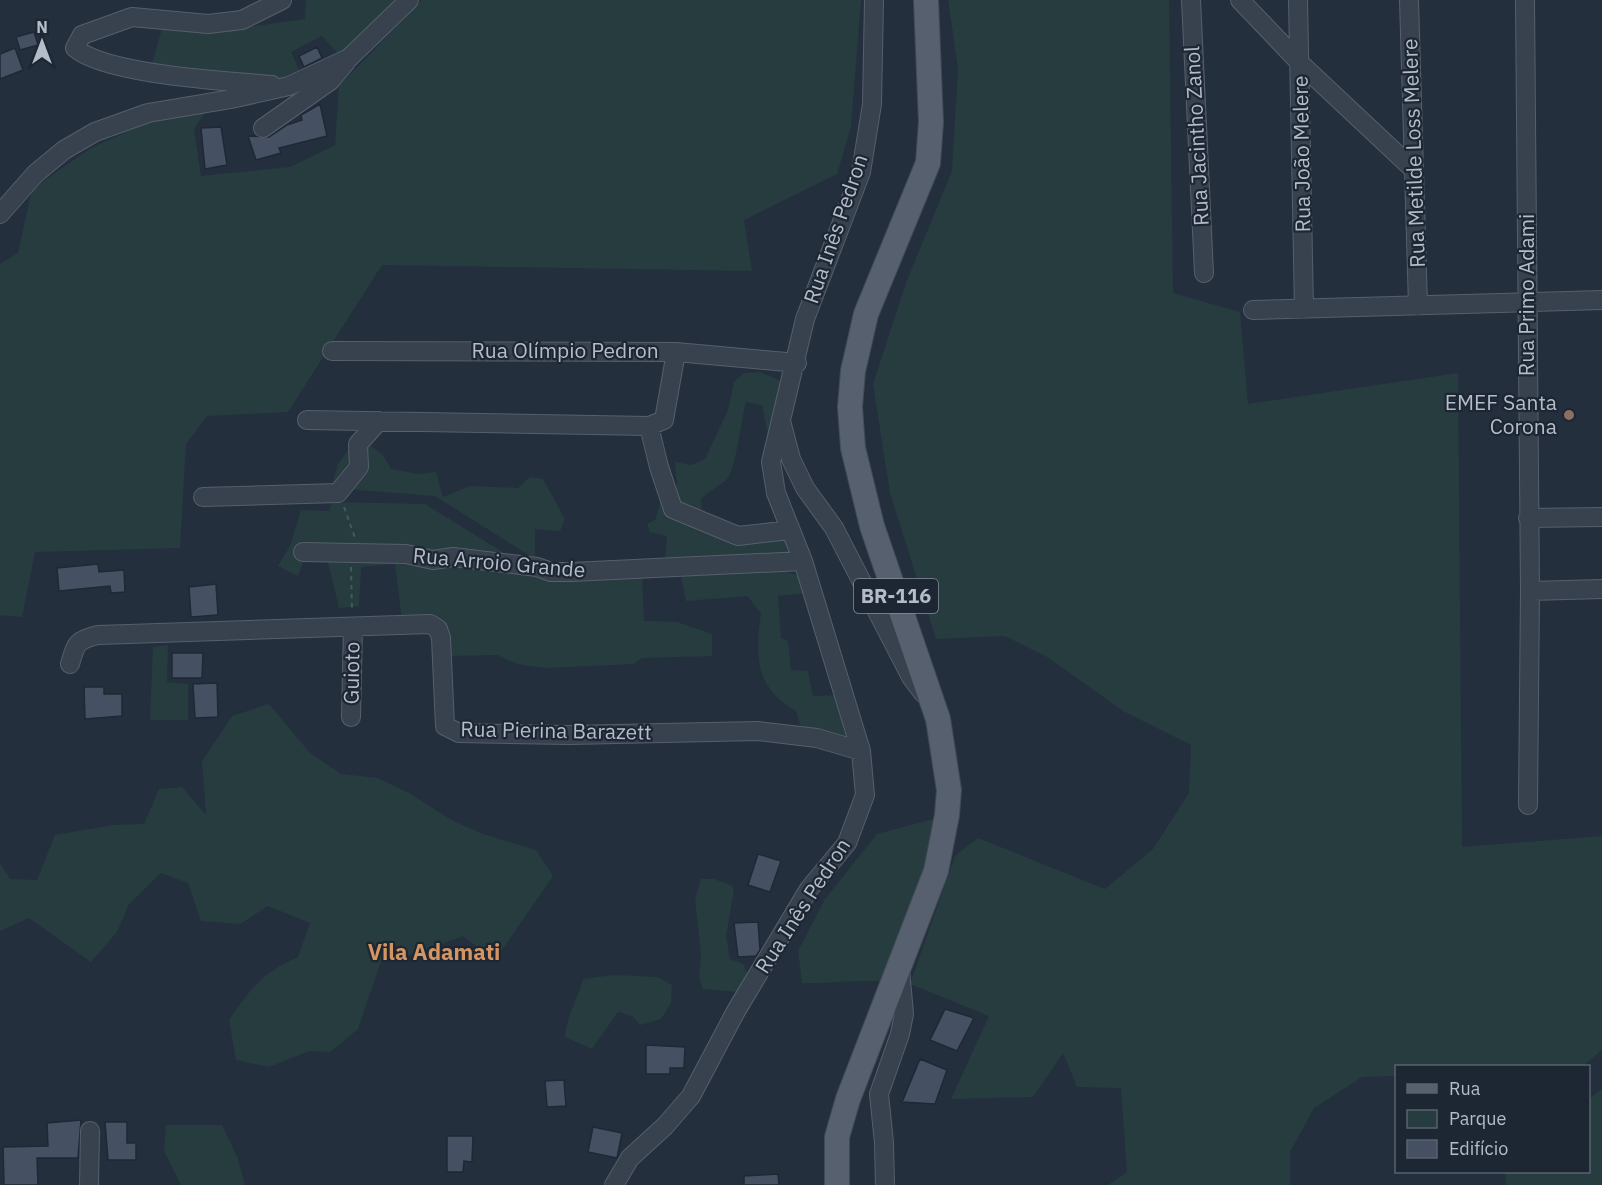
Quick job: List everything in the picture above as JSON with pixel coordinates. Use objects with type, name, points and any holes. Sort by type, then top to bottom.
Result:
[{"type":"main road","name":"BR-116","points":[[837,1185],[837,1137],[848,1099],[936,871],[947,815],[949,790],[945,754],[935,710],[872,526],[853,448],[850,407],[853,371],[866,314],[928,164],[931,122],[926,0]]},
{"type":"street","points":[[282,0],[252,16],[208,24],[170,18],[132,17],[82,35],[75,48],[81,54],[147,71],[289,86]]},
{"type":"street","points":[[263,128],[330,81],[349,58],[409,0]]},
{"type":"street","name":"Rua Inês Pedron","points":[[614,1185],[630,1158],[665,1126],[691,1096],[736,1011],[809,889],[847,843],[865,795],[861,751],[803,561],[776,493],[771,462],[806,319],[861,172],[872,104],[874,0]]},
{"type":"street","name":"Rua Jacintho Zanol","points":[[1191,0],[1204,273]]},
{"type":"street","points":[[1240,0],[1301,64],[1414,170]]},
{"type":"street","name":"Rua João Melere","points":[[1298,0],[1304,309]]},
{"type":"street","name":"Rua Metilde Loss Melere","points":[[1409,0],[1418,306]]},
{"type":"street","name":"Rua Primo Adami","points":[[1525,0],[1530,591],[1528,805]]},
{"type":"street","points":[[0,214],[35,174],[64,150],[95,132],[148,113],[231,99],[289,86],[349,58]]},
{"type":"street","points":[[1253,310],[1602,300]]},
{"type":"street","name":"Rua Olímpio Pedron","points":[[332,351],[676,352],[796,363]]},
{"type":"street","points":[[307,420],[649,426],[664,420],[676,352]]},
{"type":"street","name":"Rua Inês Pedron","points":[[781,420],[791,459],[805,488],[834,528],[911,677],[935,710]]},
{"type":"street","points":[[202,497],[338,493],[359,467],[358,444],[379,421]]},
{"type":"street","points":[[649,426],[658,467],[673,509],[738,536],[790,530]]},
{"type":"street","points":[[1528,518],[1602,517]]},
{"type":"street","name":"Rua Arroio Grande","points":[[303,552],[406,554],[433,560],[453,557],[561,572],[803,561]]},
{"type":"street","points":[[1530,591],[1602,589]]},
{"type":"street","name":"Rua Pierina Barazett","points":[[70,664],[76,646],[82,639],[98,635],[430,624],[438,629],[441,639],[445,726],[459,733],[569,735],[758,731],[817,738],[861,751]]},
{"type":"street","name":"Guioto","points":[[351,717],[353,628]]},
{"type":"street","points":[[885,1185],[879,1094],[900,1034],[904,1014],[900,969]]},
{"type":"street","points":[[89,1185],[90,1131]]},
{"type":"green space","points":[[306,0],[403,0],[339,55],[322,36],[291,52],[299,70],[280,80],[151,67],[163,25],[215,32],[305,19]]},
{"type":"green space","points":[[422,0],[861,0],[851,127],[837,174],[744,220],[752,271],[382,265],[288,412],[207,416],[186,444],[180,548],[35,552],[22,617],[0,615],[0,264],[18,253],[32,189],[91,148],[151,121],[207,110],[194,129],[201,176],[290,167],[335,145],[339,86]]},
{"type":"green space","points":[[948,0],[1169,0],[1173,293],[1240,312],[1248,404],[1458,373],[1462,847],[1602,836],[1602,1050],[1584,1065],[1395,1065],[1395,1076],[1362,1077],[1314,1108],[1290,1152],[1290,1185],[1108,1185],[1127,1172],[1121,1088],[1077,1087],[1063,1053],[1033,1097],[951,1099],[989,1016],[910,984],[955,856],[978,838],[1105,889],[1153,849],[1189,793],[1191,745],[1123,711],[1047,657],[1005,636],[936,639],[890,493],[873,384],[907,280],[952,171],[958,68]]},
{"type":"green space","points":[[760,372],[788,384],[775,420],[767,430],[762,405],[746,402],[730,474],[727,479],[701,499],[702,524],[789,535],[798,555],[665,560],[667,536],[650,532],[647,524],[655,520],[661,500],[673,504],[677,484],[675,462],[691,465],[705,459],[728,410],[734,382],[744,373]]},
{"type":"green space","points":[[367,443],[383,455],[391,469],[417,474],[436,472],[443,497],[470,486],[518,488],[530,477],[543,479],[565,519],[560,531],[535,529],[535,559],[435,496],[331,488],[338,464],[352,445]]},
{"type":"green space","points":[[332,502],[425,504],[548,580],[642,573],[644,621],[677,622],[712,634],[712,656],[642,658],[633,664],[547,668],[517,664],[498,655],[447,656],[444,625],[402,620],[395,564],[361,567],[359,606],[339,608],[327,559],[305,558],[298,576],[278,566],[290,546],[301,510],[329,511]]},
{"type":"green space","points":[[760,566],[803,576],[806,593],[778,596],[781,638],[788,641],[791,670],[808,671],[813,696],[839,695],[851,738],[835,737],[801,728],[796,711],[772,692],[765,681],[759,657],[761,613],[747,596],[686,601],[680,571]]},
{"type":"green space","points":[[168,645],[167,682],[188,684],[188,720],[150,720],[153,647]]},
{"type":"green space","points":[[269,704],[310,753],[341,774],[377,778],[409,793],[453,821],[483,834],[536,850],[553,876],[495,960],[463,936],[415,954],[381,961],[358,1029],[330,1052],[309,1051],[269,1067],[236,1060],[229,1020],[258,982],[275,969],[298,957],[310,923],[268,906],[240,924],[201,921],[188,883],[161,873],[129,904],[117,932],[91,962],[29,918],[0,931],[0,863],[10,879],[37,880],[55,835],[114,825],[144,824],[159,789],[182,787],[206,815],[202,761],[232,716]]},
{"type":"green space","points":[[941,817],[931,862],[886,982],[802,983],[798,951],[825,899],[877,834]]},
{"type":"green space","points":[[701,879],[714,879],[731,885],[734,890],[726,936],[730,959],[743,964],[751,981],[737,992],[703,989],[699,977],[701,954],[695,899]]},
{"type":"green space","points":[[613,975],[658,977],[672,985],[671,1003],[661,1019],[640,1025],[632,1016],[618,1012],[592,1049],[565,1037],[583,979]]},
{"type":"green space","points":[[1602,1089],[1602,1185],[1506,1185],[1505,1173],[1590,1173],[1590,1098]]},
{"type":"green space","points":[[166,1125],[222,1125],[238,1159],[245,1185],[181,1185],[164,1151]]},
{"type":"building","points":[[34,32],[38,45],[20,50],[16,37]]},
{"type":"building","points":[[317,47],[322,58],[304,67],[299,56]]},
{"type":"building","points":[[15,48],[23,70],[0,79],[0,54]]},
{"type":"building","points":[[320,104],[327,136],[279,148],[281,153],[256,160],[248,136],[269,137],[287,125],[302,120],[301,115]]},
{"type":"building","points":[[221,127],[227,165],[205,169],[201,128]]},
{"type":"building","points":[[98,564],[99,572],[124,570],[125,592],[111,593],[110,586],[59,591],[57,568]]},
{"type":"building","points":[[216,584],[218,615],[191,617],[189,587]]},
{"type":"building","points":[[172,653],[203,653],[202,678],[172,678]]},
{"type":"building","points":[[217,683],[218,717],[195,718],[193,684]]},
{"type":"building","points":[[84,687],[104,687],[104,694],[122,694],[122,716],[85,719]]},
{"type":"building","points":[[758,854],[781,861],[770,892],[748,885]]},
{"type":"building","points":[[758,922],[760,950],[756,956],[738,957],[734,923]]},
{"type":"building","points":[[945,1009],[974,1018],[957,1051],[930,1040]]},
{"type":"building","points":[[646,1045],[685,1047],[684,1068],[670,1068],[670,1074],[646,1074]]},
{"type":"building","points":[[920,1059],[947,1070],[935,1104],[902,1102]]},
{"type":"building","points":[[564,1080],[566,1106],[547,1107],[545,1081]]},
{"type":"building","points":[[81,1120],[78,1158],[37,1158],[38,1185],[4,1185],[3,1147],[48,1146],[47,1123]]},
{"type":"building","points":[[105,1122],[127,1122],[127,1143],[136,1143],[136,1160],[108,1160]]},
{"type":"building","points":[[593,1127],[622,1133],[617,1158],[588,1152]]},
{"type":"building","points":[[447,1136],[473,1136],[472,1162],[464,1161],[463,1172],[447,1172]]},
{"type":"building","points":[[778,1174],[779,1185],[744,1185],[744,1176]]},
{"type":"place","name":"EMEF Santa Corona","points":[[1569,415]]},
{"type":"district","name":"Vila Adamati","points":[[434,952]]}]
